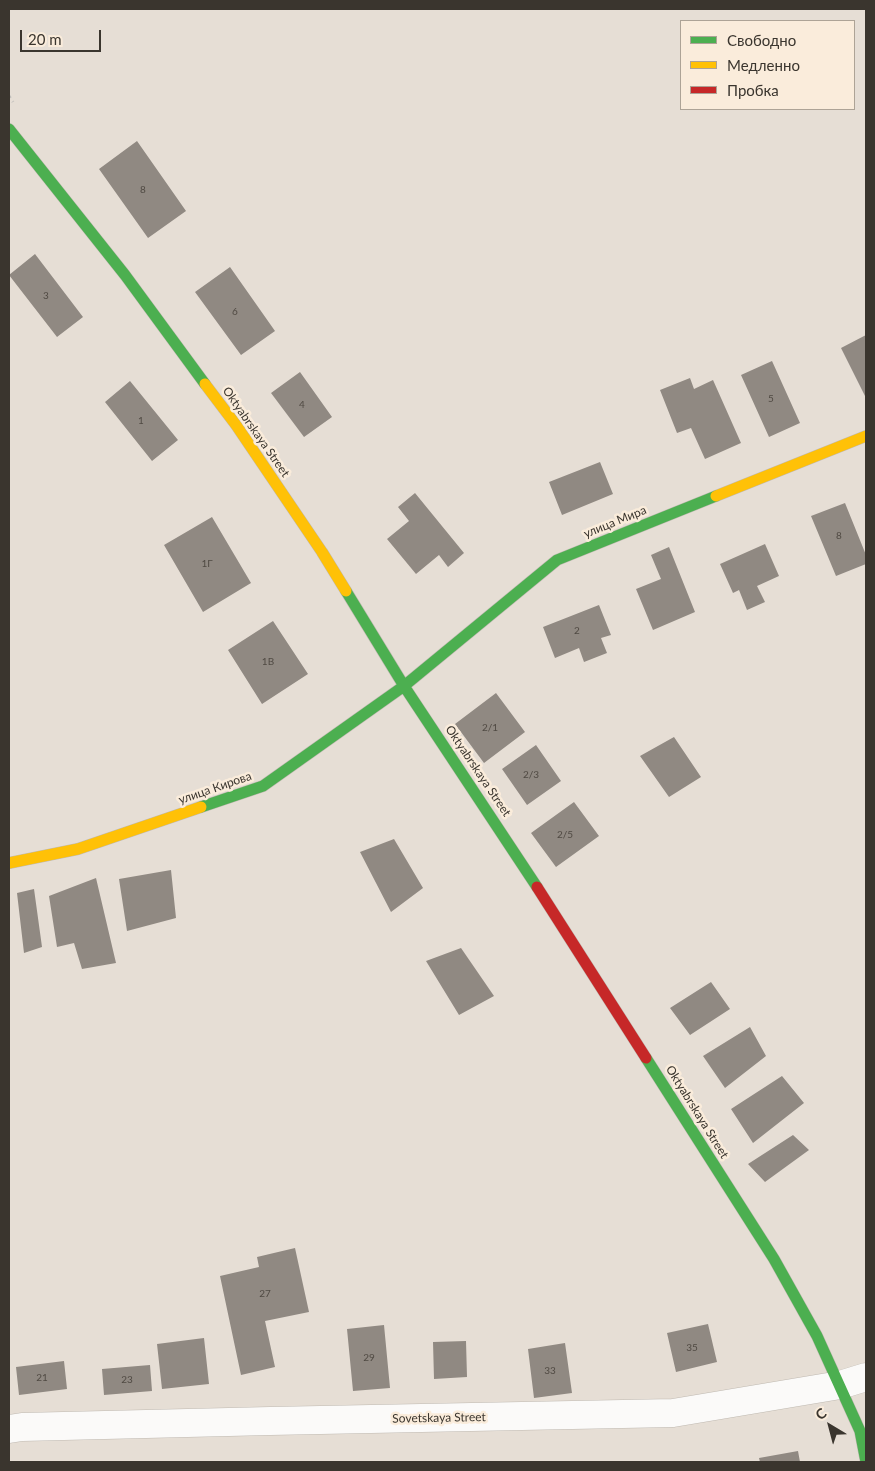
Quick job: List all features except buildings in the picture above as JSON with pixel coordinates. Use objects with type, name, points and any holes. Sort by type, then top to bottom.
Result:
[{"type":"street","name":"Oktyabrskaya Street","points":[[9,129],[130,283],[236,425],[322,552],[404,686],[502,832],[774,1259],[817,1336],[840,1385],[860,1431],[866,1462]]},
{"type":"street","name":"улица Мира","points":[[404,686],[557,560],[866,436]]},
{"type":"street","name":"улица Кирова","points":[[9,863],[78,849],[263,786],[404,686]]},
{"type":"street","name":"Sovetskaya Street","points":[[9,1429],[22,1427],[260,1421],[673,1413],[840,1385],[866,1377]]},
{"type":"traffic: fast","points":[[9,129],[125,275],[205,384]]},
{"type":"traffic: fast","points":[[201,807],[263,786],[404,686],[557,560],[716,496]]},
{"type":"traffic: fast","points":[[346,591],[404,686],[537,887]]},
{"type":"traffic: fast","points":[[646,1058],[774,1259],[817,1336],[860,1431],[866,1462]]},
{"type":"traffic: slow","points":[[205,384],[236,425],[322,552],[346,591]]},
{"type":"traffic: slow","points":[[716,496],[866,436]]},
{"type":"traffic: slow","points":[[9,863],[78,849],[201,807]]},
{"type":"traffic: jam","points":[[537,887],[646,1058]]}]
